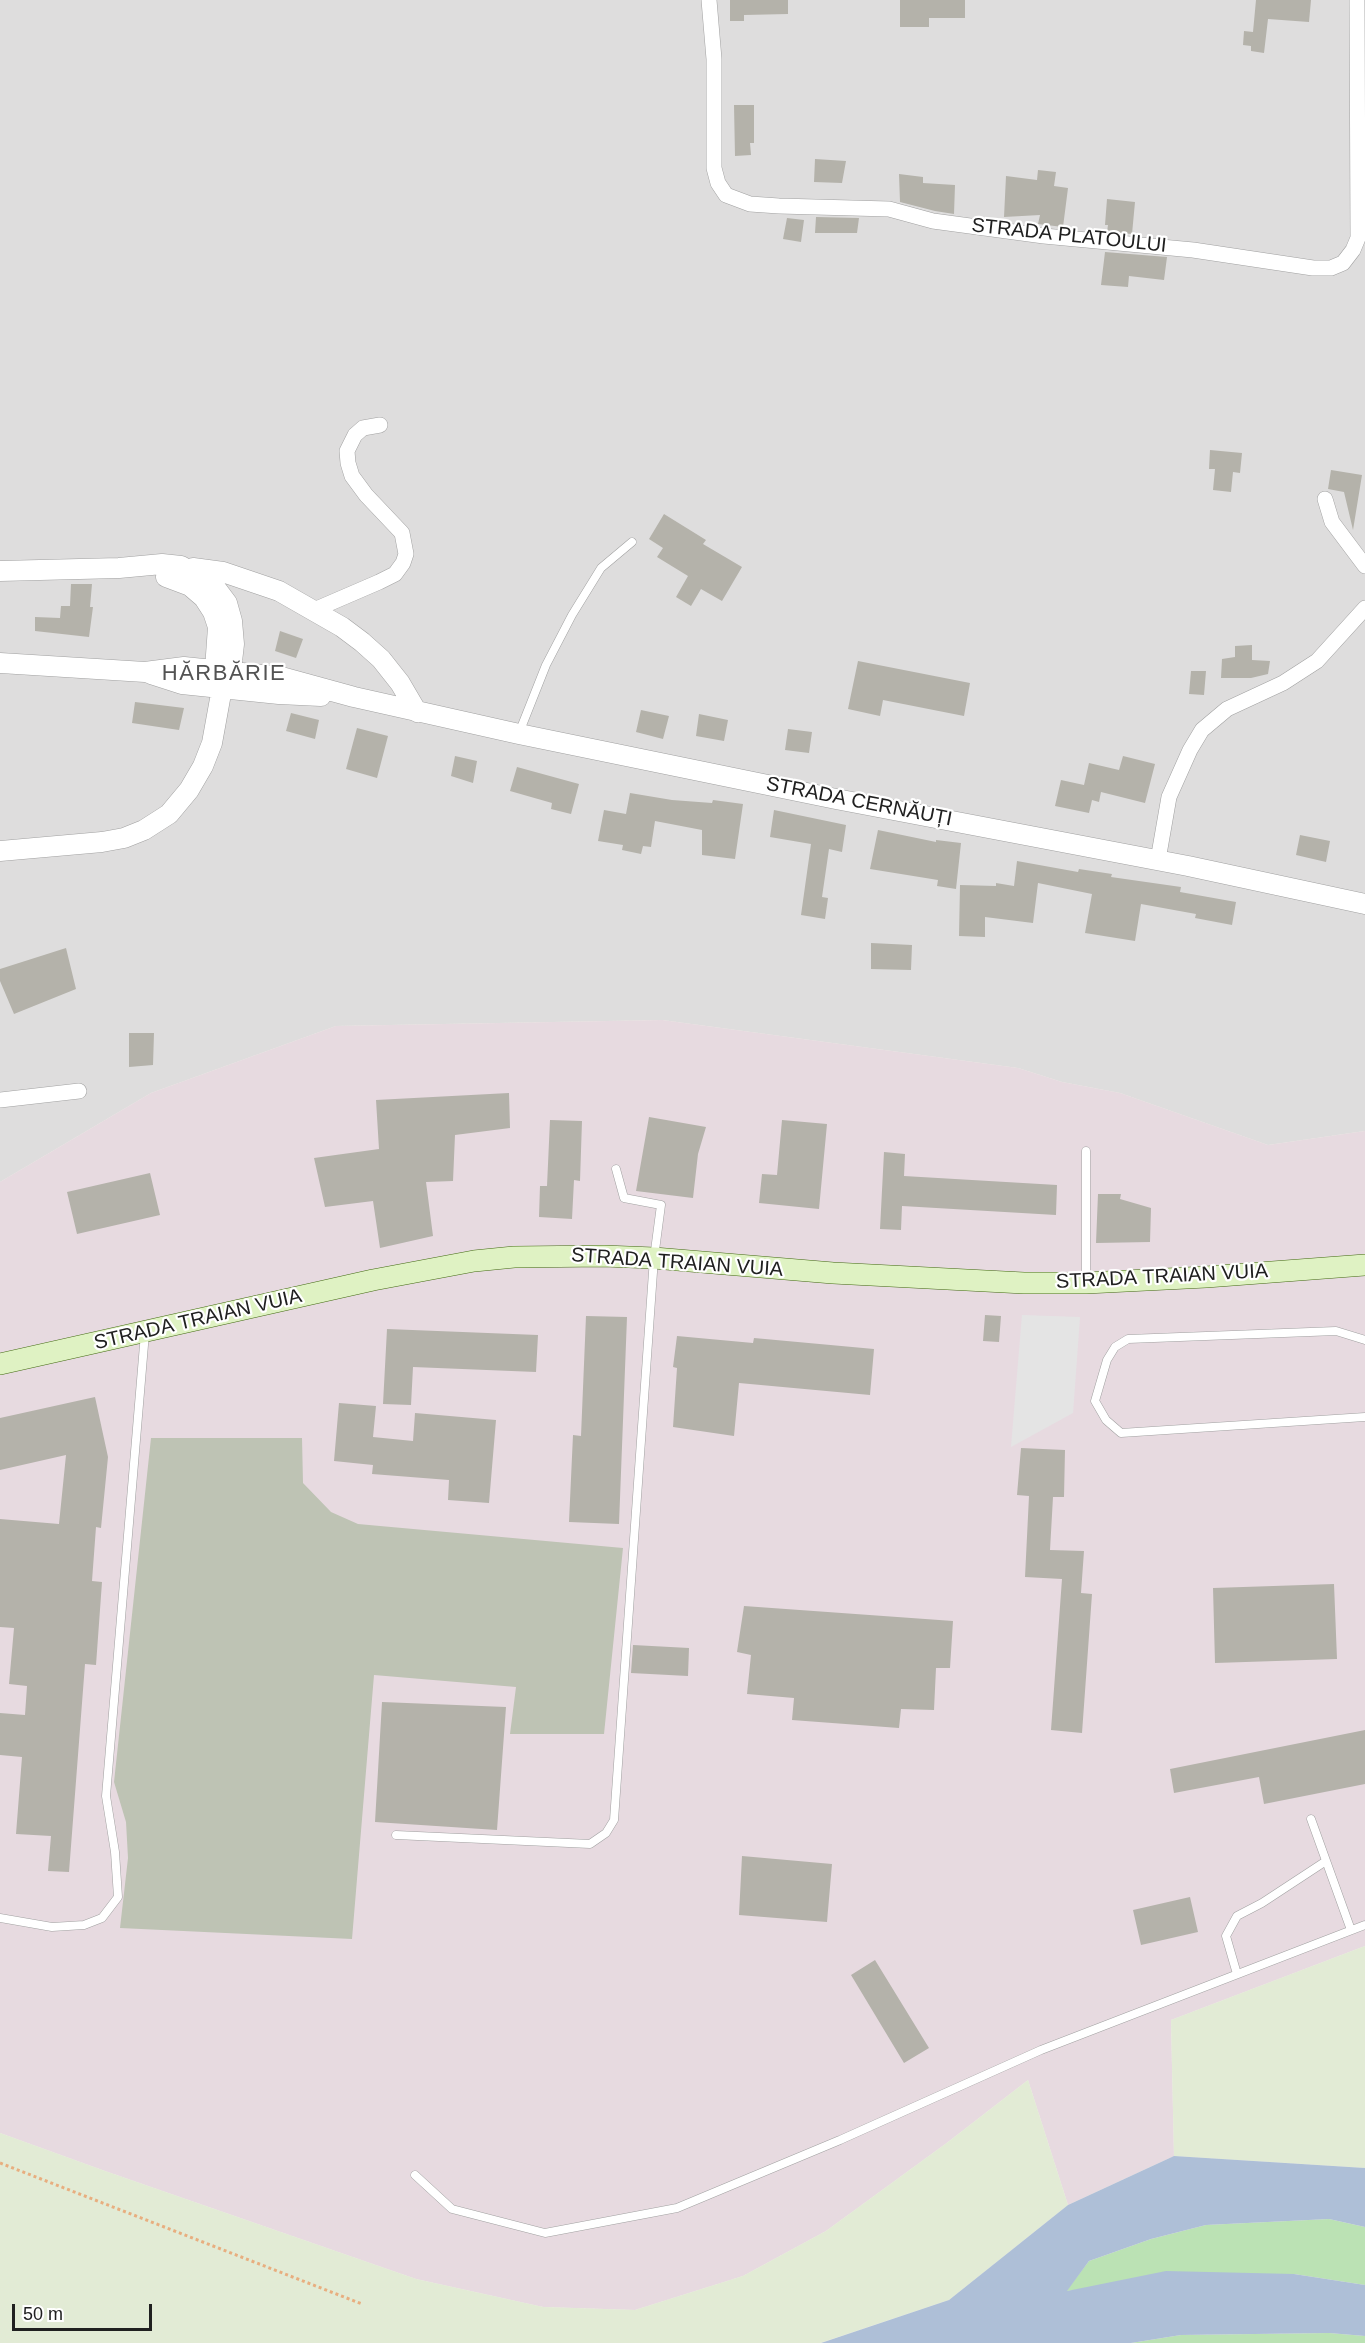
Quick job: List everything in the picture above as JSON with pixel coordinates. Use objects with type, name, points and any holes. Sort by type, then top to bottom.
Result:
[{"type":"main road","name":"STRADA TRAIAN VUIA","points":[[0,1364],[373,1280],[474,1261],[514,1257],[558,1255],[654,1258],[971,1282],[1086,1283],[1206,1277],[1365,1264]]},
{"type":"street","name":"STRADA PLATOULUI","points":[[709,0],[714,59],[714,168],[718,183],[726,195],[750,204],[889,209],[933,222],[1044,236],[1193,250],[1313,268],[1331,268],[1343,263],[1353,250],[1358,238],[1357,0]]},
{"type":"street","points":[[314,610],[394,574],[403,563],[406,554],[402,533],[366,495],[352,476],[348,463],[347,452],[355,435],[363,428],[380,425]]},
{"type":"street","points":[[1325,499],[1332,522],[1365,566]]},
{"type":"street","points":[[0,571],[119,568],[162,564],[222,572],[251,581],[279,591],[314,610],[362,642],[381,659],[400,683],[417,712]]},
{"type":"street","points":[[0,851],[124,838],[144,830],[169,814],[189,790],[203,766],[212,743],[223,676],[234,644],[232,621],[227,603],[212,583],[199,574],[181,567]]},
{"type":"street","points":[[119,568],[176,579],[190,586],[204,598],[218,627],[223,676]]},
{"type":"street","points":[[1158,860],[1169,797],[1190,750],[1202,730],[1227,710],[1282,683],[1317,662],[1365,608]]},
{"type":"street","name":"STRADA CERNĂUȚI","points":[[0,663],[146,672],[184,668],[223,676],[279,694],[354,697],[519,734],[836,799],[1158,860],[1365,904]]},
{"type":"street","points":[[0,1100],[79,1091]]},
{"type":"lane","points":[[519,734],[546,665],[572,615],[601,568],[632,543]]},
{"type":"lane","points":[[1086,1151],[1086,1283]]},
{"type":"lane","points":[[396,1835],[590,1844],[606,1833],[614,1820],[654,1258],[661,1205],[624,1198],[616,1169]]},
{"type":"lane","points":[[1365,1340],[1336,1331],[1128,1339],[1115,1347],[1107,1360],[1095,1401],[1106,1420],[1121,1433],[1365,1417]]},
{"type":"lane","points":[[0,1918],[52,1927],[84,1925],[102,1918],[118,1897],[115,1852],[106,1796],[145,1332]]},
{"type":"lane","points":[[1311,1819],[1351,1930]]},
{"type":"lane","points":[[1237,1974],[1226,1935],[1237,1916],[1262,1903],[1326,1861]]},
{"type":"lane","points":[[415,2175],[452,2209],[545,2233],[677,2208],[840,2140],[1041,2050],[1365,1925]]},
{"type":"path","points":[[0,2163],[362,2304]]},
{"type":"shaded area","points":[[0,0],[1365,0],[1365,1131],[1268,1145],[1120,1093],[1062,1082],[1018,1068],[662,1020],[336,1026],[151,1093],[0,1182]]},
{"type":"shaded area","points":[[662,1020],[1018,1068],[1062,1082],[1120,1093],[1268,1145],[1365,1131],[1365,1946],[1171,2020],[1174,2156],[1068,2205],[1028,2080],[826,2231],[743,2276],[635,2310],[543,2307],[416,2279],[0,2133],[0,1182],[151,1093],[336,1026]]},
{"type":"shaded area","points":[[1022,1315],[1080,1317],[1073,1413],[1011,1447]]},
{"type":"shaded area","points":[[151,1438],[302,1438],[303,1483],[331,1512],[358,1524],[623,1548],[604,1734],[510,1734],[516,1687],[374,1675],[352,1939],[120,1928],[128,1858],[126,1822],[114,1782]]},
{"type":"shaded area","points":[[1365,1946],[1365,2168],[1174,2156],[1171,2020]]},
{"type":"shaded area","points":[[1028,2080],[1068,2205],[949,2300],[820,2343],[0,2343],[0,2133],[416,2279],[543,2307],[635,2310],[743,2276],[826,2231]]},
{"type":"green space","points":[[1329,2219],[1365,2227],[1365,2285],[1294,2274],[1066,2291],[1089,2261],[1151,2239],[1206,2225]]},
{"type":"green space","points":[[1329,2333],[1365,2336],[1365,2343],[1131,2343],[1181,2335]]},
{"type":"water","points":[[1174,2156],[1365,2168],[1365,2227],[1329,2219],[1206,2225],[1151,2239],[1089,2261],[1067,2291],[1166,2271],[1294,2274],[1365,2285],[1365,2336],[1329,2333],[1181,2335],[1131,2343],[821,2343],[949,2300],[1068,2205]]},
{"type":"building","points":[[730,0],[788,0],[788,14],[744,15],[744,21],[730,21]]},
{"type":"building","points":[[900,0],[965,0],[965,18],[929,18],[929,27],[900,27]]},
{"type":"building","points":[[1256,0],[1311,0],[1309,22],[1268,19],[1264,53],[1251,51],[1251,46],[1243,45],[1244,31],[1253,32]]},
{"type":"building","points":[[734,105],[754,105],[754,143],[750,143],[751,155],[735,156]]},
{"type":"building","points":[[815,159],[846,161],[842,183],[814,182]]},
{"type":"building","points":[[1038,170],[1056,172],[1054,186],[1068,188],[1063,227],[1038,224],[1040,215],[1004,217],[1006,176],[1037,180]]},
{"type":"building","points":[[899,174],[923,177],[923,183],[955,185],[954,214],[900,202]]},
{"type":"building","points":[[1107,199],[1135,202],[1132,234],[1107,232],[1108,225],[1105,225]]},
{"type":"building","points":[[816,217],[859,218],[857,233],[815,233]]},
{"type":"building","points":[[787,218],[804,220],[801,242],[783,239]]},
{"type":"building","points":[[1105,252],[1167,257],[1164,280],[1129,276],[1128,287],[1101,285]]},
{"type":"building","points":[[1210,450],[1242,453],[1240,473],[1233,472],[1231,492],[1213,490],[1215,469],[1209,469]]},
{"type":"building","points":[[1331,470],[1362,475],[1353,530],[1344,492],[1328,489]]},
{"type":"building","points":[[664,514],[706,540],[703,544],[742,567],[722,601],[701,589],[691,606],[676,597],[688,576],[657,557],[663,548],[649,539]]},
{"type":"building","points":[[71,584],[92,584],[90,607],[93,607],[89,637],[35,631],[35,617],[60,618],[61,606],[70,606]]},
{"type":"building","points":[[280,631],[303,639],[296,658],[275,651]]},
{"type":"building","points":[[1252,645],[1252,660],[1270,661],[1268,674],[1251,678],[1221,678],[1222,659],[1235,657],[1235,646]]},
{"type":"building","points":[[858,661],[970,683],[964,716],[883,700],[880,716],[848,709]]},
{"type":"building","points":[[1191,671],[1206,671],[1204,695],[1189,694]]},
{"type":"building","points":[[135,702],[184,708],[179,730],[132,723]]},
{"type":"building","points":[[641,710],[669,716],[663,739],[636,732]]},
{"type":"building","points":[[291,713],[319,720],[315,739],[286,731]]},
{"type":"building","points":[[699,714],[728,720],[724,741],[696,736]]},
{"type":"building","points":[[357,728],[388,736],[377,778],[346,769]]},
{"type":"building","points":[[788,729],[812,732],[809,753],[785,750]]},
{"type":"building","points":[[455,756],[477,761],[473,783],[451,776]]},
{"type":"building","points":[[1123,756],[1155,764],[1145,803],[1101,792],[1099,802],[1092,800],[1089,813],[1055,806],[1061,780],[1084,785],[1089,763],[1119,770]]},
{"type":"building","points":[[517,767],[579,784],[571,814],[551,809],[552,803],[510,791]]},
{"type":"building","points":[[630,793],[672,800],[712,803],[713,800],[743,804],[735,859],[702,855],[702,830],[655,821],[651,847],[643,846],[641,854],[622,850],[623,845],[598,841],[604,810],[626,814]]},
{"type":"building","points":[[774,810],[846,825],[842,852],[829,849],[822,897],[828,898],[825,919],[801,915],[811,844],[770,837]]},
{"type":"building","points":[[878,830],[936,842],[936,840],[961,843],[956,889],[937,886],[938,880],[870,869]]},
{"type":"building","points":[[1300,835],[1330,841],[1326,862],[1296,855]]},
{"type":"building","points":[[1017,861],[1078,872],[1079,869],[1112,874],[1111,877],[1181,887],[1180,892],[1236,902],[1232,925],[1195,918],[1196,914],[1141,904],[1135,941],[1085,933],[1092,894],[1038,883],[1033,923],[985,917],[985,937],[959,936],[960,885],[996,886],[996,883],[1014,886]]},
{"type":"building","points":[[871,943],[912,945],[911,970],[871,969]]},
{"type":"building","points":[[66,948],[76,989],[14,1014],[0,981],[0,969]]},
{"type":"building","points":[[129,1033],[154,1033],[153,1065],[129,1067]]},
{"type":"building","points":[[509,1093],[510,1128],[455,1135],[453,1181],[426,1182],[433,1236],[380,1248],[373,1201],[325,1207],[314,1158],[379,1149],[376,1100]]},
{"type":"building","points":[[649,1117],[706,1127],[698,1154],[693,1198],[636,1191]]},
{"type":"building","points":[[550,1120],[582,1121],[580,1181],[574,1180],[572,1219],[539,1217],[540,1186],[547,1186]]},
{"type":"building","points":[[782,1120],[827,1124],[819,1209],[759,1203],[762,1174],[777,1175]]},
{"type":"building","points":[[884,1152],[905,1154],[904,1176],[1057,1185],[1056,1215],[902,1206],[901,1230],[880,1229]]},
{"type":"building","points":[[150,1173],[160,1215],[77,1234],[67,1192]]},
{"type":"building","points":[[1098,1194],[1121,1194],[1120,1199],[1151,1208],[1150,1242],[1096,1243]]},
{"type":"building","points":[[985,1315],[1001,1316],[999,1342],[983,1341]]},
{"type":"building","points":[[586,1316],[627,1317],[619,1524],[569,1522],[573,1435],[581,1436]]},
{"type":"building","points":[[387,1329],[538,1335],[536,1372],[413,1367],[411,1405],[383,1404]]},
{"type":"building","points":[[677,1336],[753,1343],[754,1338],[874,1349],[870,1395],[739,1383],[734,1436],[673,1427],[677,1368],[673,1367]]},
{"type":"building","points":[[95,1397],[108,1457],[101,1528],[96,1527],[92,1581],[102,1582],[96,1665],[85,1664],[69,1872],[48,1871],[51,1836],[16,1834],[22,1757],[0,1755],[0,1713],[25,1715],[27,1686],[9,1684],[14,1628],[0,1627],[0,1519],[59,1524],[66,1455],[0,1470],[0,1418]]},
{"type":"building","points":[[339,1403],[376,1406],[373,1437],[413,1441],[415,1413],[496,1420],[489,1503],[448,1500],[449,1480],[372,1474],[373,1465],[334,1461]]},
{"type":"building","points":[[1021,1448],[1065,1450],[1064,1497],[1053,1497],[1050,1550],[1084,1551],[1081,1593],[1092,1594],[1082,1733],[1051,1730],[1062,1579],[1025,1577],[1029,1496],[1017,1495]]},
{"type":"building","points":[[1334,1584],[1337,1659],[1215,1663],[1213,1588]]},
{"type":"building","points":[[744,1606],[953,1621],[950,1668],[936,1668],[934,1710],[901,1709],[899,1728],[792,1720],[794,1698],[747,1694],[751,1655],[737,1652]]},
{"type":"building","points":[[633,1645],[689,1648],[688,1676],[631,1673]]},
{"type":"building","points":[[382,1702],[506,1707],[497,1830],[375,1822]]},
{"type":"building","points":[[1365,1730],[1365,1784],[1264,1804],[1259,1777],[1174,1793],[1170,1769]]},
{"type":"building","points":[[742,1856],[832,1864],[827,1922],[739,1915]]},
{"type":"building","points":[[1190,1897],[1198,1932],[1141,1945],[1133,1910]]},
{"type":"building","points":[[875,1960],[929,2048],[904,2063],[851,1975]]},
{"type":"district","name":"HĂRBĂRIE","points":[[224,674]]}]
